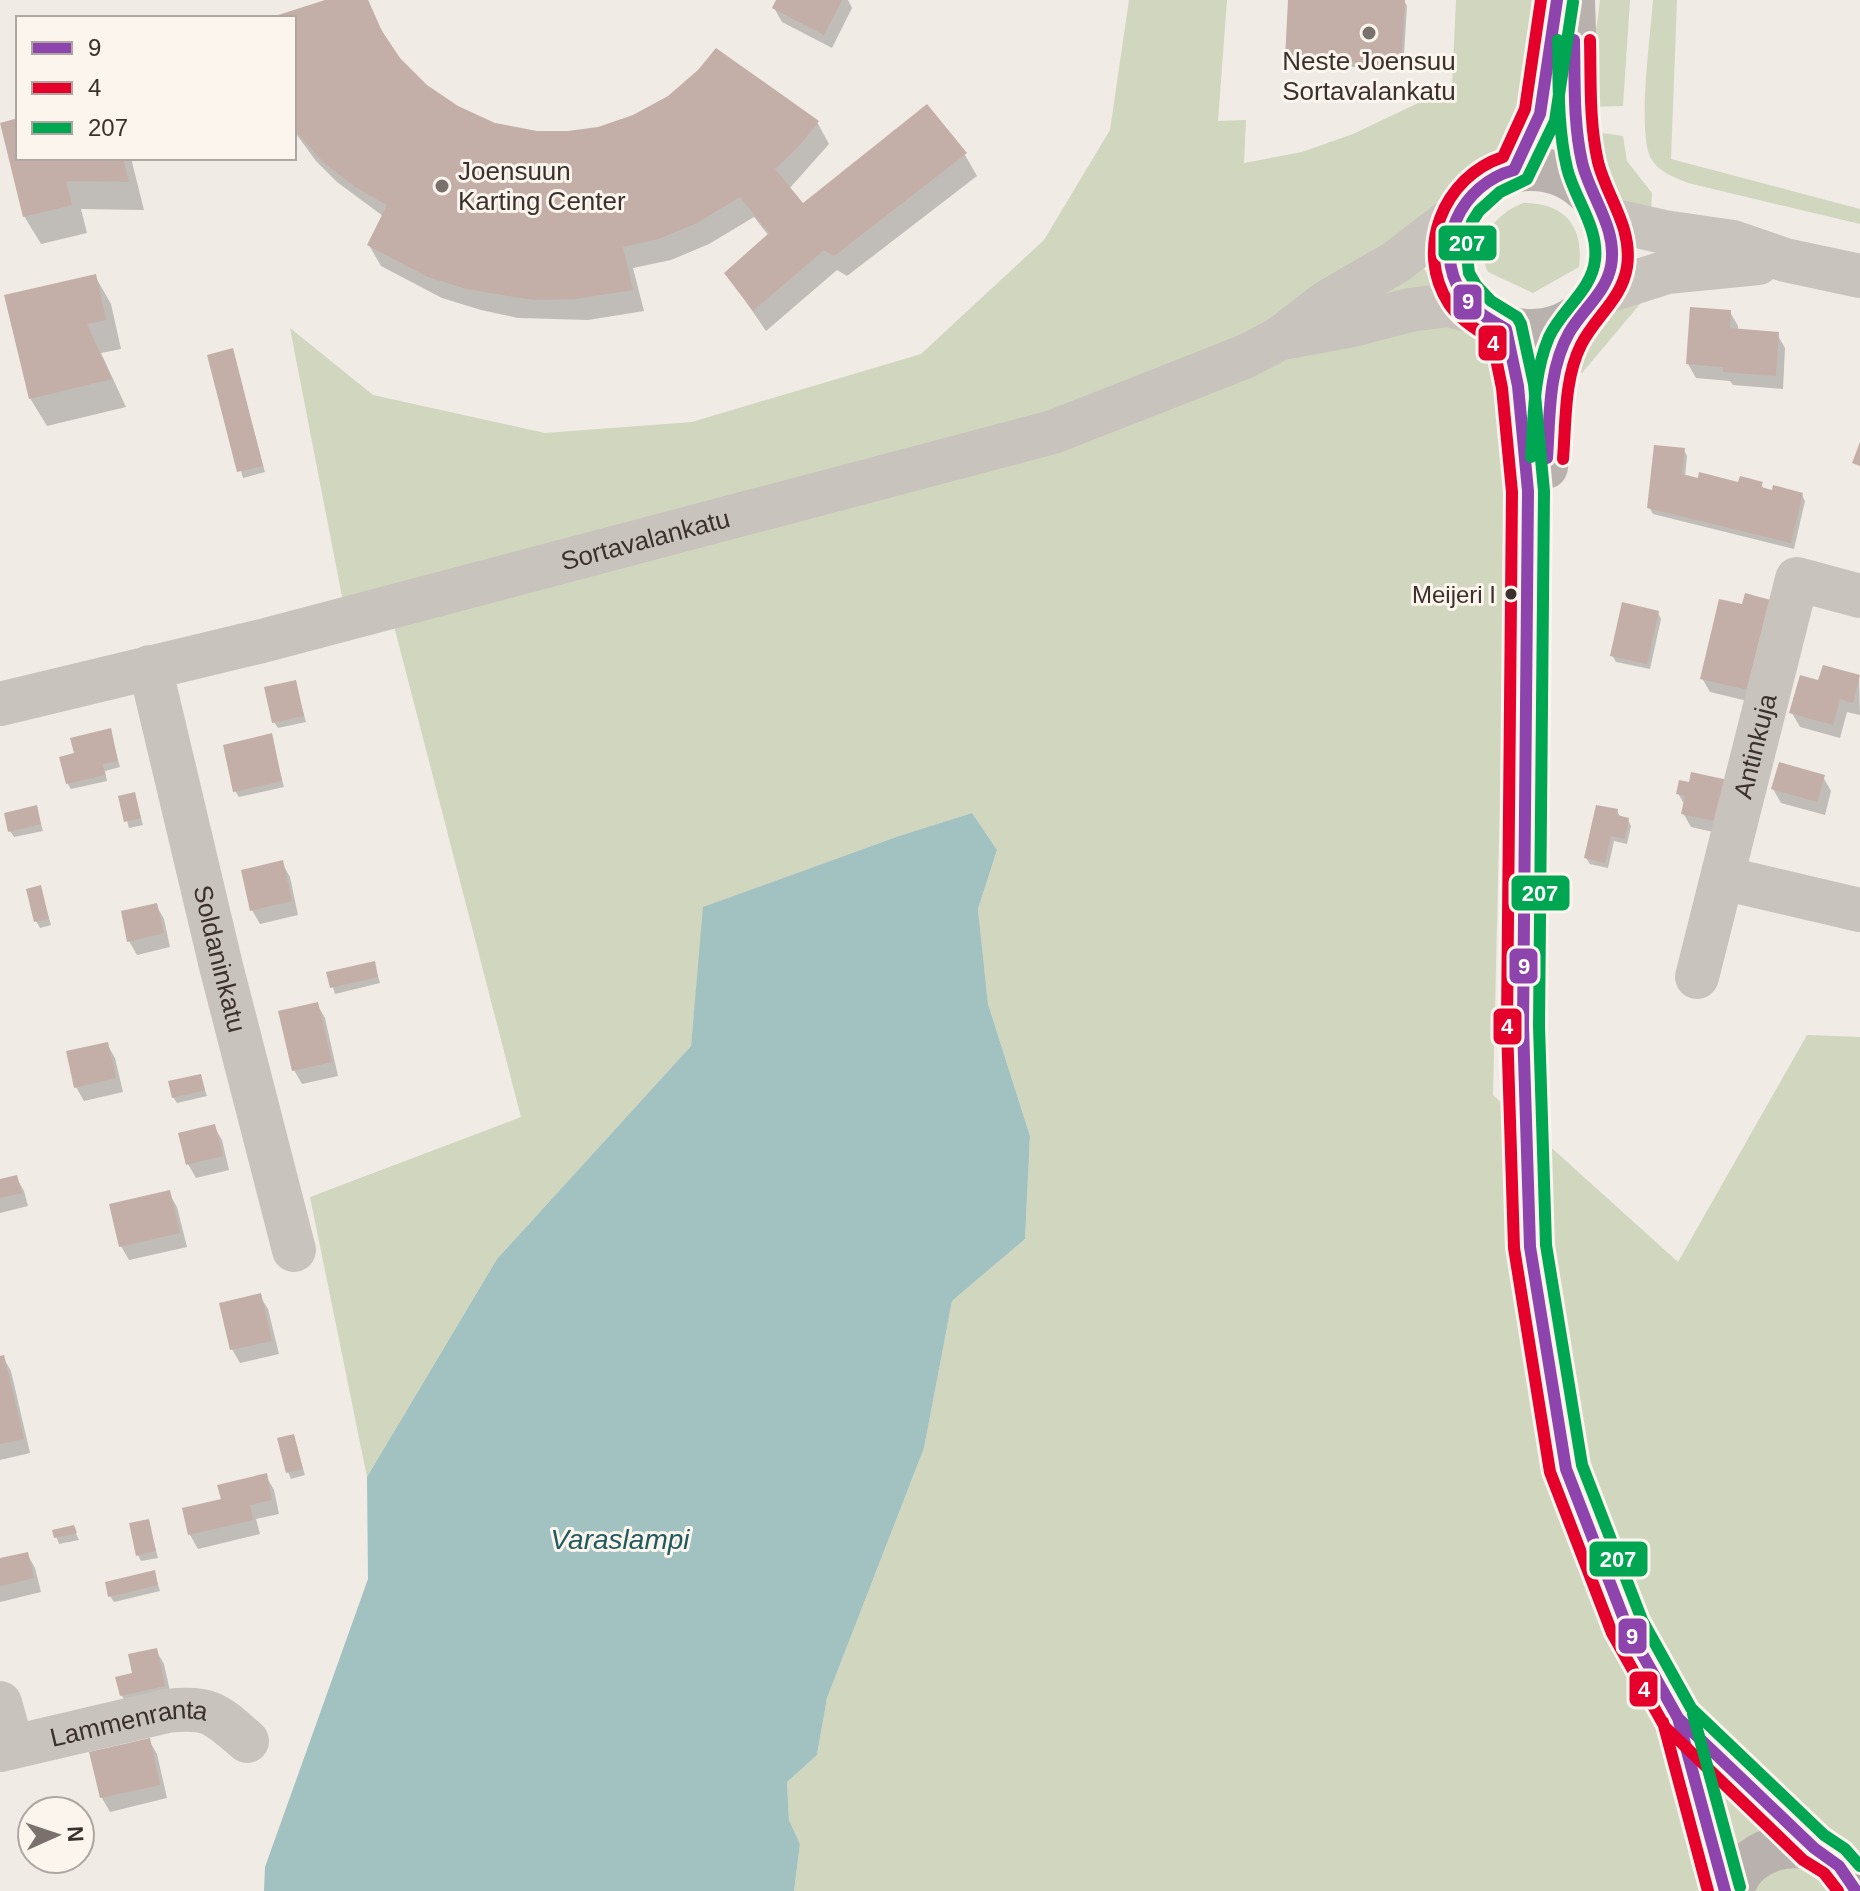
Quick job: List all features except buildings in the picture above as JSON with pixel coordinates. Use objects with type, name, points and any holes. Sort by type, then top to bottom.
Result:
[{"type":"main road","points":[[1514,170],[1540,114],[1557,0]]},
{"type":"main road","points":[[1527,793],[1544,491],[1554,383],[1564,342],[1593,302],[1611,267],[1612,243],[1583,164],[1577,118],[1573,0]]},
{"type":"main road","points":[[1593,302],[1558,328],[1528,332],[1492,321],[1461,293],[1451,271],[1449,243],[1456,216],[1472,193],[1492,178],[1514,170],[1547,170],[1576,182],[1600,208]]},
{"type":"main road","points":[[1492,321],[1518,386],[1528,491],[1523,1026],[1530,1247],[1566,1469],[1627,1627],[1678,1718],[1725,1891]]},
{"type":"main road","points":[[1678,1718],[1814,1848],[1832,1858],[1858,1890]]},
{"type":"main road","points":[[1732,1891],[1743,1869],[1757,1856],[1775,1848],[1794,1845],[1814,1848]]},
{"type":"street","points":[[1600,208],[1664,232],[1733,242],[1785,260],[1860,276]]},
{"type":"street","name":"Sortavalankatu","points":[[0,704],[262,641],[1053,432],[1244,357],[1279,339],[1327,302],[1396,262],[1456,216]]},
{"type":"street","points":[[1593,302],[1667,272],[1785,260]]},
{"type":"street","name":"Sortavalankatu","points":[[1279,339],[1410,310],[1448,305],[1492,321]]},
{"type":"street","name":"Antinkuja","points":[[1697,977],[1797,579],[1860,596]]},
{"type":"street","name":"Soldaninkatu","points":[[150,667],[221,966],[294,1250]]},
{"type":"street","points":[[1723,878],[1860,910]]},
{"type":"street","points":[[0,1703],[6,1748]]},
{"type":"street","name":"Lammenranta","points":[[6,1748],[189,1708],[208,1711],[247,1741]]},
{"type":"green space","points":[[1129,0],[1227,0],[1218,121],[1246,120],[1244,163],[1302,152],[1353,134],[1452,87],[1456,0],[1538,0],[1529,101],[1510,149],[1462,183],[1403,241],[1480,343],[1506,404],[1507,499],[1493,1095],[1678,1262],[1807,1035],[1860,1037],[1860,1891],[794,1891],[800,1844],[789,1820],[787,1782],[817,1755],[827,1698],[924,1448],[952,1301],[1025,1239],[1030,1136],[988,1004],[978,909],[997,850],[972,813],[899,836],[704,907],[691,1046],[497,1259],[367,1477],[310,1197],[521,1117],[394,626],[344,607],[290,328],[373,395],[545,433],[692,422],[921,354],[1044,240],[1110,130]]},
{"type":"green space","points":[[1600,0],[1630,0],[1623,106],[1590,107]]},
{"type":"green space","points":[[1653,0],[1677,0],[1671,159],[1860,209],[1860,224],[1688,183],[1655,164],[1647,148],[1645,130]]},
{"type":"green space","points":[[1595,132],[1623,136],[1627,161],[1652,193],[1651,216],[1617,200],[1607,185]]},
{"type":"green space","points":[[1523,203],[1538,204],[1560,212],[1575,229],[1580,252],[1579,267],[1533,293],[1488,272],[1484,261],[1483,250],[1489,230],[1504,214]]},
{"type":"green space","points":[[1651,291],[1582,373],[1568,372],[1585,337],[1606,316]]},
{"type":"water","name":"Varaslampi","points":[[972,813],[997,850],[978,909],[988,1004],[1030,1136],[1025,1239],[952,1301],[924,1448],[827,1698],[817,1755],[787,1782],[789,1820],[800,1844],[794,1891],[264,1891],[265,1867],[368,1579],[367,1477],[497,1259],[691,1046],[703,907]]},
{"type":"transit line","name":"4","points":[[1541,0],[1525,109],[1503,157],[1482,167],[1464,181],[1450,198],[1440,218],[1434,261],[1439,283],[1449,304],[1468,324],[1492,339],[1502,388],[1512,492],[1507,1026],[1514,1248],[1550,1472],[1612,1633],[1665,1727],[1803,1860],[1824,1873],[1838,1891]]},
{"type":"transit line","name":"9","points":[[1557,0],[1540,114],[1514,170],[1495,177],[1466,203],[1456,219],[1450,256],[1453,275],[1466,300],[1506,329],[1518,386],[1528,491],[1523,1026],[1530,1247],[1566,1469],[1627,1627],[1678,1718],[1814,1848],[1839,1866],[1856,1891]]},
{"type":"transit line","name":"207","points":[[1573,2],[1555,121],[1527,179],[1500,192],[1479,211],[1472,222],[1466,248],[1469,273],[1476,285],[1491,301],[1517,317],[1521,324],[1534,384],[1544,491],[1539,1026],[1546,1245],[1582,1465],[1642,1620],[1691,1708],[1860,1866]]},
{"type":"transit line","name":"207","points":[[1531,457],[1535,396],[1544,351],[1554,327],[1588,281],[1595,260],[1590,224],[1570,179],[1564,152],[1559,104],[1558,40]]},
{"type":"transit line","name":"9","points":[[1547,458],[1551,394],[1557,362],[1569,333],[1604,285],[1612,252],[1607,226],[1586,175],[1579,147],[1574,40]]},
{"type":"transit line","name":"4","points":[[1563,459],[1567,401],[1575,358],[1587,335],[1620,289],[1628,252],[1623,226],[1602,175],[1595,147],[1590,40]]},
{"type":"transit line","name":"207","points":[[1693,1714],[1740,1887]]},
{"type":"transit line","name":"9","points":[[1678,1718],[1725,1891]]},
{"type":"transit line","name":"4","points":[[1663,1722],[1708,1891]]},
{"type":"place","name":"Neste Joensuu Sortavalankatu","points":[[1369,33]]},
{"type":"place","name":"Joensuun Karting Center","points":[[442,186]]},
{"type":"place","name":"Meijeri I","points":[[1511,594]]}]
